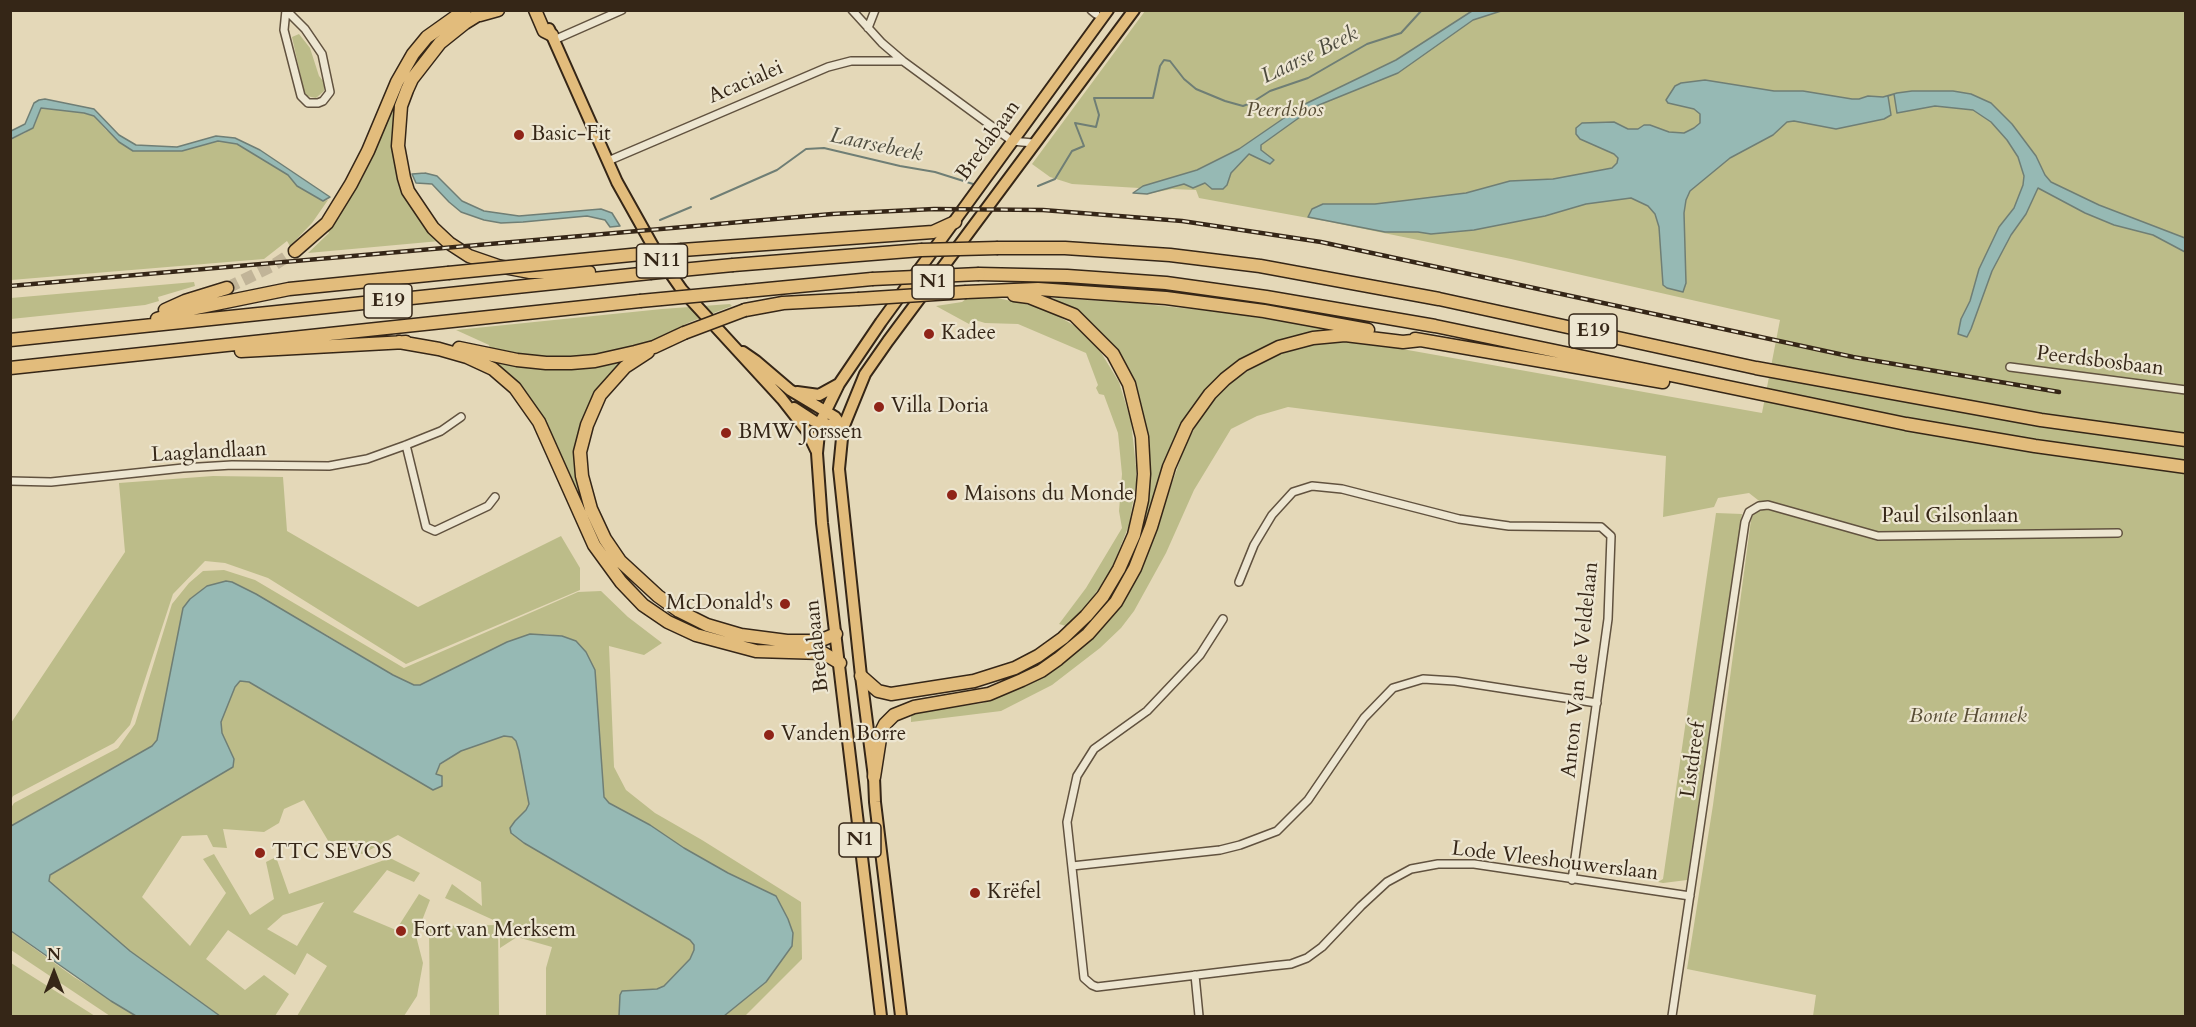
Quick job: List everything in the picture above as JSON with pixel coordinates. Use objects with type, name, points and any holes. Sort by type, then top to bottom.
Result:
[{"type":"highway","points":[[296,251],[327,223],[351,184],[368,151],[397,82],[413,54],[427,37],[465,10]]},
{"type":"highway","points":[[498,10],[483,13],[440,42],[412,79],[401,106],[398,127],[399,154],[404,178],[416,205],[433,228],[449,243],[469,256],[498,266],[530,272],[650,273]]},
{"type":"highway","points":[[535,10],[544,32],[553,37]]},
{"type":"highway","points":[[126,327],[186,310],[289,290],[682,250],[933,232],[956,222]]},
{"type":"highway","name":"E19","points":[[10,340],[650,273],[892,251],[1065,248],[1158,254],[1260,266],[1438,299],[1756,368],[2041,420],[2186,440]]},
{"type":"highway","name":"E19","points":[[10,368],[640,301],[872,279],[979,274],[1066,276],[1155,283],[1266,297],[1435,326],[1715,386],[1929,428],[2046,448],[2186,467]]},
{"type":"highway","points":[[126,327],[185,301],[227,288]]},
{"type":"highway","points":[[836,634],[819,641],[787,641],[741,635],[707,625],[679,611],[658,596],[620,561],[605,539],[591,509],[582,476],[580,452],[582,443],[590,415],[600,394],[625,368],[654,347],[718,318],[783,303],[1038,290],[1166,298],[1264,311],[1686,386],[1715,386]]},
{"type":"highway","points":[[861,676],[878,691],[891,694],[974,681],[1015,668],[1038,656],[1063,638],[1086,616],[1119,569],[1134,535],[1143,483],[1142,437],[1129,384],[1113,354],[1074,315],[1029,297],[992,291]]},
{"type":"highway","points":[[874,777],[881,732],[894,715],[914,707],[989,694],[1041,671],[1088,634],[1116,602],[1135,567],[1151,527],[1169,467],[1187,426],[1224,379],[1243,366],[1280,347],[1313,338],[1345,335],[1402,342],[1421,340]]},
{"type":"highway","points":[[174,351],[260,351],[399,342],[441,344],[517,360],[546,363],[595,361],[654,347]]},
{"type":"highway","points":[[399,342],[453,352],[466,357],[493,369],[515,388],[539,422],[594,545],[621,582],[643,605],[668,622],[696,635],[756,651],[822,653],[840,663]]},
{"type":"main road","name":"N11","points":[[542,10],[617,182],[659,257],[682,290],[782,399],[807,431],[817,453]]},
{"type":"main road","name":"Bredabaan","points":[[881,1017],[822,523],[817,453],[820,423],[839,384],[1108,10]]},
{"type":"main road","name":"Bredabaan","points":[[901,1017],[839,469],[843,428],[865,374],[1134,10]]},
{"type":"main road","name":"N11","points":[[735,347],[756,361],[790,390],[835,417],[843,428]]},
{"type":"main road","points":[[790,390],[806,395],[819,394],[839,384]]},
{"type":"main road","name":"N11","points":[[782,399],[804,416],[820,423],[843,428]]},
{"type":"main road","points":[[830,581],[832,576],[840,571],[850,578]]},
{"type":"street","points":[[553,37],[622,10]]},
{"type":"street","points":[[852,10],[903,61],[1012,141],[1035,141]]},
{"type":"street","points":[[868,28],[875,10]]},
{"type":"street","points":[[286,11],[304,29],[321,54],[330,92],[318,104],[308,103],[301,96],[284,30],[286,11]]},
{"type":"street","name":"Acacialei","points":[[608,161],[828,67],[851,61],[903,61]]},
{"type":"street","points":[[902,294],[917,304]]},
{"type":"street","name":"Peerdsbosbaan","points":[[2010,367],[2186,390]]},
{"type":"street","name":"Laaglandlaan","points":[[10,481],[51,482],[232,465],[328,466],[367,459],[406,445],[441,432],[461,417]]},
{"type":"street","points":[[406,445],[426,527],[435,531],[488,506],[495,497]]},
{"type":"street","name":"Anton Van de Veldelaan","points":[[1239,582],[1254,545],[1272,515],[1293,492],[1312,486],[1350,491],[1459,519],[1509,526],[1601,527],[1611,536],[1608,619],[1572,880]]},
{"type":"street","name":"Paul Gilsonlaan","points":[[1751,510],[1759,506],[1768,506],[1878,536],[2118,533]]},
{"type":"street","name":"Listdreef","points":[[1672,1017],[1745,522],[1751,510]]},
{"type":"street","name":"Lode Vleeshouwerslaan","points":[[1223,619],[1200,655],[1147,711],[1094,749],[1077,776],[1067,822],[1084,978],[1092,985],[1097,987],[1291,964],[1307,958],[1328,942],[1387,882],[1412,869],[1456,863],[1690,896]]},
{"type":"street","points":[[1072,866],[1220,850],[1277,831],[1308,800],[1364,718],[1393,688],[1423,679],[1455,681],[1597,703]]},
{"type":"street","points":[[1195,975],[1199,1017]]},
{"type":"green space","name":"Bonte Hannek","points":[[1145,11],[2185,11],[2185,1016],[1813,1016],[1816,995],[1687,969],[1713,805],[1751,520],[1757,511],[1766,509],[1772,511],[1749,493],[1718,498],[1714,507],[1663,517],[1666,456],[1288,407],[1257,416],[1231,429],[1194,490],[1166,553],[1134,611],[1121,628],[1100,648],[1052,685],[1001,711],[911,722],[911,714],[983,703],[1029,684],[1058,668],[1097,634],[1115,614],[1139,575],[1186,444],[1199,420],[1215,398],[1230,383],[1278,354],[1298,347],[1318,344],[1344,342],[1374,344],[1762,413],[1780,320],[1511,259],[1199,198],[1196,190],[1172,189],[1147,194],[1138,193],[1139,188],[1072,184],[1050,177],[1032,164]]},
{"type":"green space","points":[[299,34],[310,48],[319,76],[324,82],[324,91],[316,98],[307,96],[304,91],[292,37]]},
{"type":"green space","points":[[439,36],[408,75],[400,94],[393,123],[392,139],[394,159],[405,197],[425,226],[440,241],[308,253],[329,233],[326,229],[338,216],[362,179],[377,146],[396,93],[412,63]]},
{"type":"green space","points":[[41,108],[94,116],[106,130],[138,151],[182,151],[213,141],[231,142],[244,147],[288,175],[297,186],[323,201],[328,200],[312,223],[290,246],[287,241],[264,259],[11,280],[11,139],[25,133],[35,124]]},
{"type":"green space","points":[[194,282],[195,286],[158,297],[159,301],[145,305],[11,319],[11,298]]},
{"type":"green space","points":[[997,298],[1051,312],[1075,326],[1097,346],[1119,382],[1131,421],[1136,484],[1129,525],[1112,568],[1085,608],[1066,626],[1059,624],[1086,588],[1122,528],[1119,511],[1122,474],[1118,433],[1104,395],[1099,394],[1096,388],[1098,385],[1086,353],[1018,324],[985,323],[972,319],[969,324],[936,306],[962,302],[966,299]]},
{"type":"green space","points":[[1053,298],[1135,303],[1229,313],[1331,329],[1259,349],[1232,367],[1201,399],[1134,559],[1115,594],[1081,634],[1079,628],[1132,549],[1146,437],[1108,340],[1078,312]]},
{"type":"green space","points":[[730,304],[732,306],[690,322],[643,345],[592,357],[542,359],[490,349],[489,345],[456,330],[662,309]]},
{"type":"green space","points":[[487,361],[558,370],[594,368],[624,362],[579,446],[608,557],[553,442]]},
{"type":"green space","points":[[213,476],[283,477],[287,531],[418,607],[561,536],[580,568],[580,590],[406,664],[268,578],[225,563],[205,561],[173,594],[130,725],[114,743],[13,796],[11,800],[11,723],[125,552],[119,483]]},
{"type":"green space","points":[[1716,513],[1742,514],[1687,880],[1663,883],[1658,882],[1663,879]]},
{"type":"green space","points":[[224,570],[255,580],[404,668],[578,592],[601,591],[628,617],[662,643],[644,655],[609,646],[614,767],[626,790],[655,813],[801,902],[802,959],[745,1016],[724,1016],[766,982],[792,946],[788,919],[776,896],[728,873],[684,848],[650,825],[609,803],[604,797],[595,671],[576,641],[562,636],[545,634],[507,642],[420,685],[414,685],[232,582],[207,586],[190,599],[157,740],[152,746],[11,826],[11,808],[14,803],[118,748],[135,724],[172,604],[189,583],[203,571]]},
{"type":"green space","points":[[240,681],[249,682],[436,774],[440,765],[461,751],[504,736],[512,736],[519,751],[529,804],[515,821],[690,940],[694,945],[694,950],[690,959],[664,986],[657,989],[630,990],[620,995],[619,1016],[546,1016],[546,968],[552,947],[517,937],[500,948],[500,923],[445,898],[452,884],[482,906],[481,882],[398,835],[362,854],[330,844],[304,800],[284,809],[279,823],[264,832],[223,829],[227,848],[213,847],[207,835],[182,836],[142,897],[190,946],[226,893],[203,859],[214,854],[250,915],[274,899],[266,862],[276,857],[289,894],[390,858],[420,873],[414,882],[387,870],[353,912],[396,930],[419,894],[430,900],[416,936],[423,963],[417,996],[404,1016],[297,1016],[327,966],[307,953],[295,975],[228,930],[206,959],[245,990],[264,975],[289,994],[275,1016],[220,1016],[130,951],[49,882],[50,875],[234,759],[222,733],[221,722],[235,687]],"holes":[[[324,902],[297,946],[267,929],[283,915]]]},
{"type":"green space","points":[[498,925],[499,1016],[430,1016],[429,926]]},
{"type":"green space","points":[[10,931],[74,977],[136,1016],[110,1016],[11,950]]},
{"type":"green space","points":[[11,963],[95,1016],[11,1016]]},
{"type":"water","points":[[1472,11],[1501,11],[1473,20],[1398,73],[1314,107],[1261,145],[1261,150],[1274,160],[1270,164],[1249,154],[1231,173],[1223,189],[1212,189],[1205,183],[1193,188],[1184,184],[1147,194],[1133,193],[1143,186],[1197,170],[1239,149],[1303,105],[1396,60]]},
{"type":"water","points":[[1705,80],[1774,91],[1803,91],[1852,99],[1868,96],[1883,97],[1897,93],[1912,91],[1953,91],[1971,94],[1991,103],[2012,124],[2036,156],[2051,182],[2099,205],[2185,238],[2185,252],[2153,235],[2114,225],[2085,213],[2038,188],[2026,214],[2011,235],[1992,271],[1967,337],[1958,334],[1979,269],[1999,227],[2014,208],[2024,176],[2018,157],[2007,140],[1991,122],[1973,110],[1935,106],[1897,113],[1894,94],[1888,96],[1891,115],[1884,119],[1836,129],[1794,121],[1787,122],[1773,135],[1730,158],[1690,191],[1684,213],[1686,283],[1683,292],[1663,285],[1659,227],[1655,214],[1648,206],[1631,198],[1586,204],[1545,216],[1474,230],[1431,234],[1385,232],[1308,217],[1312,209],[1323,204],[1375,204],[1466,193],[1510,181],[1553,179],[1612,168],[1618,158],[1580,139],[1576,134],[1576,128],[1582,123],[1614,122],[1628,129],[1650,125],[1669,132],[1684,133],[1700,123],[1700,114],[1694,109],[1668,103],[1666,100],[1675,86]]},
{"type":"water","points":[[45,99],[94,109],[119,135],[136,145],[177,147],[216,136],[235,138],[260,150],[330,197],[323,201],[297,186],[288,175],[237,144],[218,141],[182,151],[133,151],[119,142],[94,116],[84,113],[41,108],[33,128],[11,139],[11,131],[25,124],[34,103]]},
{"type":"water","points":[[425,173],[437,176],[462,201],[484,211],[519,216],[601,209],[612,213],[620,226],[610,227],[605,220],[587,216],[501,223],[484,220],[461,212],[432,184],[416,183],[412,174]]},
{"type":"water","points":[[226,581],[256,594],[393,675],[414,685],[420,685],[507,642],[530,634],[562,636],[576,641],[586,652],[595,670],[604,797],[609,803],[650,825],[684,848],[728,873],[776,896],[793,933],[792,946],[766,982],[724,1016],[619,1016],[622,991],[657,989],[664,986],[690,959],[694,945],[690,940],[524,843],[511,833],[510,828],[529,804],[519,751],[512,737],[504,736],[461,751],[440,764],[436,774],[442,776],[442,786],[433,790],[249,682],[240,681],[235,687],[221,722],[222,733],[234,759],[233,767],[50,875],[49,881],[130,951],[220,1016],[136,1016],[111,1001],[11,931],[11,826],[152,746],[157,740],[183,608],[190,599],[207,586]]},
{"type":"waterway","name":"Laarse Beek","points":[[1038,186],[1055,179],[1072,151],[1084,146],[1075,123],[1096,127],[1099,115],[1094,98],[1153,98],[1160,66],[1164,60],[1170,61],[1184,79],[1196,89],[1243,106],[1270,91],[1308,78],[1367,44],[1401,33],[1422,10]]},
{"type":"waterway","name":"Laarsebeek","points":[[711,199],[777,170],[806,149],[824,148],[935,172],[973,184]]},
{"type":"waterway","name":"Laarsebeek","points":[[660,220],[691,207]]},
{"type":"tunnel","points":[[227,288],[274,265],[295,251]]},
{"type":"railway","points":[[10,286],[832,214],[934,209],[1043,210],[1182,221],[1321,242],[1853,357],[2059,392]]},
{"type":"place","name":"Basic-Fit","points":[[519,135]]},
{"type":"place","name":"Kadee","points":[[929,334]]},
{"type":"place","name":"Villa Doria","points":[[879,407]]},
{"type":"place","name":"BMW Jorssen","points":[[726,433]]},
{"type":"place","name":"Maisons du Monde","points":[[952,495]]},
{"type":"place","name":"McDonald's","points":[[785,604]]},
{"type":"place","name":"Vanden Borre","points":[[769,735]]},
{"type":"place","name":"TTC SEVOS","points":[[260,853]]},
{"type":"place","name":"Krëfel","points":[[975,893]]},
{"type":"place","name":"Fort van Merksem","points":[[401,931]]},
{"type":"park label","name":"Peerdsbos","points":[[1285,111]]}]
